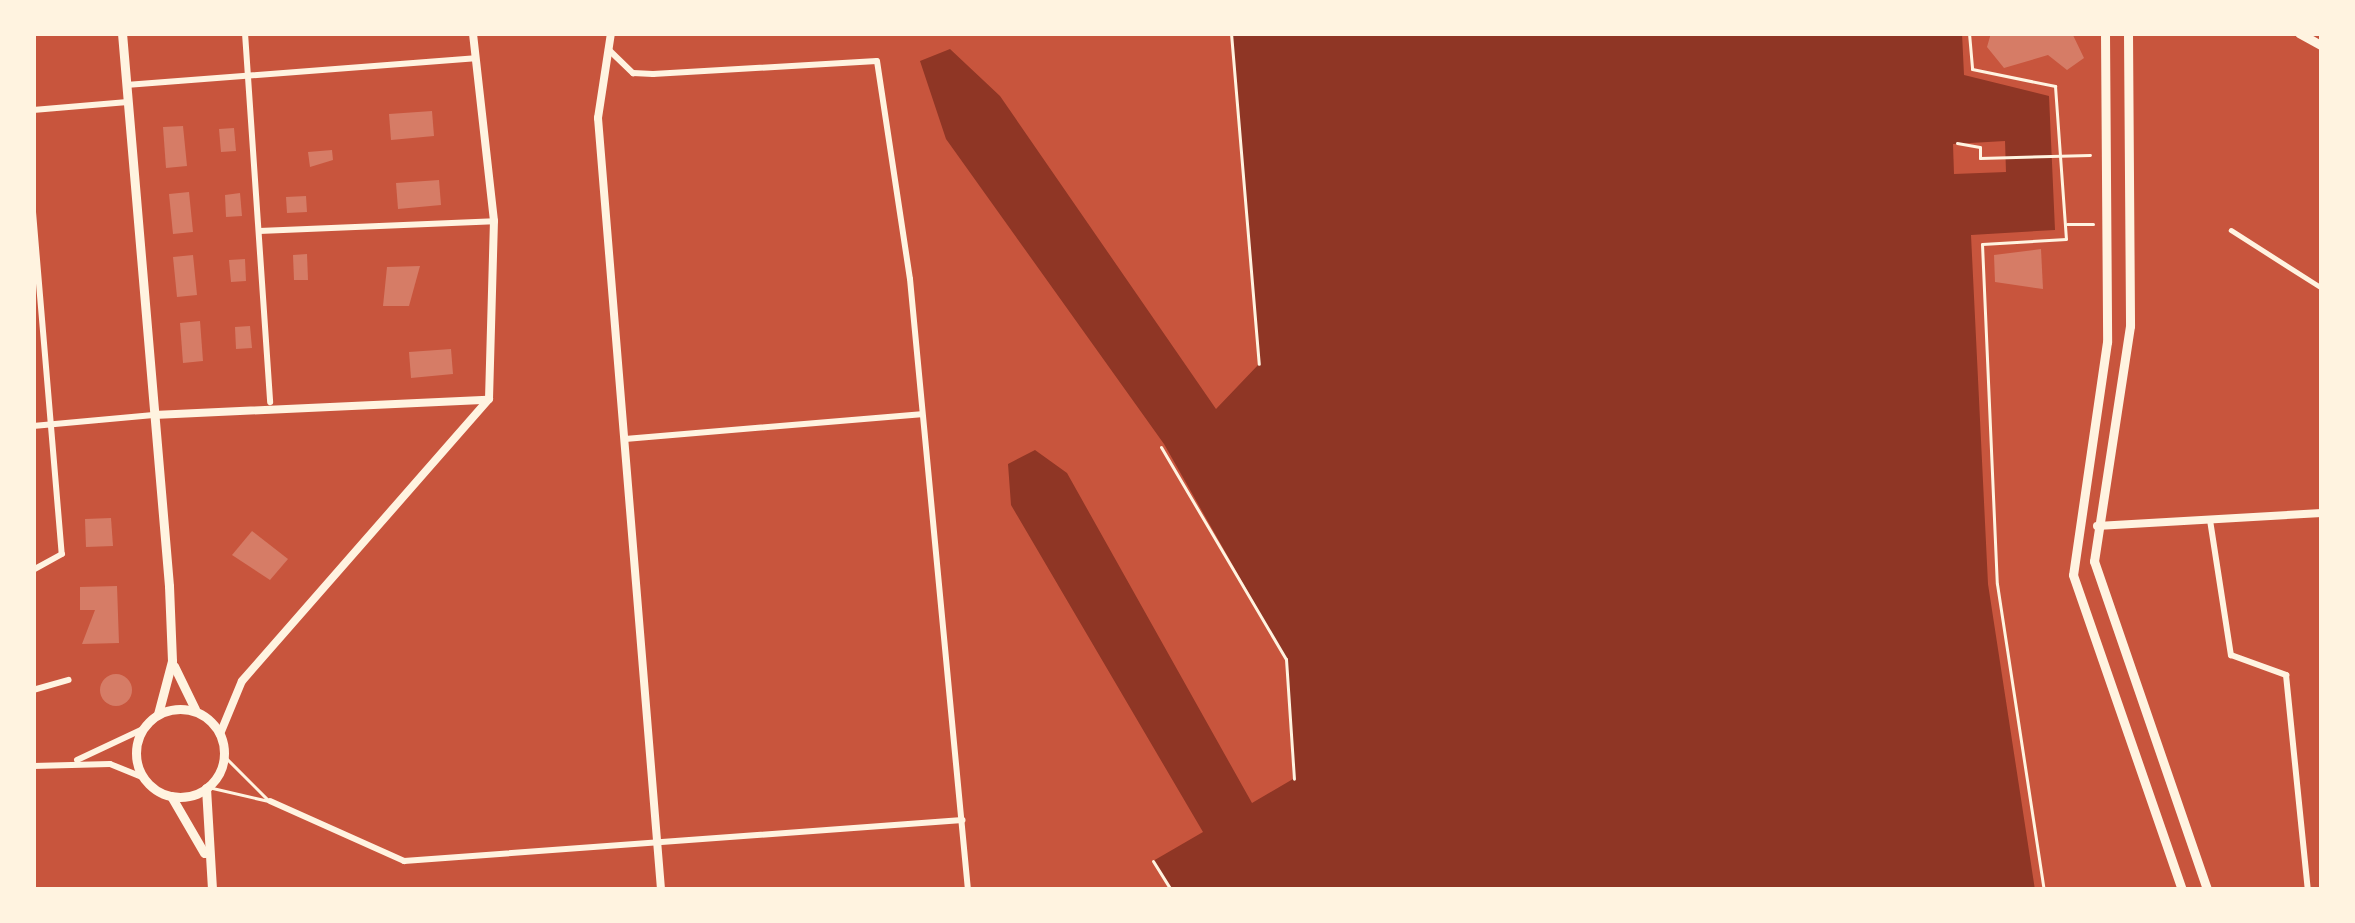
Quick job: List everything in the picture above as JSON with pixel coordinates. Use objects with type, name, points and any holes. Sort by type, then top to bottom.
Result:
[{"type":"main road","points":[[122,33],[172,661],[158,715],[143,729],[143,777],[171,796],[206,858]]},
{"type":"main road","points":[[2105,33],[2107,342],[2073,527],[2078,606],[2182,890]]},
{"type":"main road","points":[[2128,33],[2130,326],[2096,526],[2104,608],[2207,890]]},
{"type":"main road","points":[[2299,33],[2322,46]]},
{"type":"main road","points":[[2073,527],[2096,526]]},
{"type":"main road","points":[[172,661],[198,712],[220,734],[224,756],[207,788],[206,858],[212,890]]},
{"type":"main road","points":[[158,715],[198,712]]},
{"type":"main road","points":[[171,796],[207,788]]},
{"type":"street","points":[[245,33],[270,402]]},
{"type":"street","points":[[220,734],[242,681],[489,399],[494,221],[473,33]]},
{"type":"street","points":[[610,33],[598,118],[662,840],[662,890]]},
{"type":"street","points":[[605,47],[633,73],[863,55],[881,74],[910,279],[968,890]]},
{"type":"street","points":[[126,85],[476,58]]},
{"type":"street","points":[[33,110],[128,102]]},
{"type":"street","points":[[33,212],[62,554],[33,570]]},
{"type":"street","points":[[259,232],[494,221]]},
{"type":"street","points":[[2231,230],[2322,288]]},
{"type":"street","points":[[33,426],[270,402],[489,399]]},
{"type":"street","points":[[626,439],[921,414]]},
{"type":"street","points":[[2096,526],[2322,513]]},
{"type":"street","points":[[2210,520],[2231,655],[2286,675],[2308,890]]},
{"type":"street","points":[[33,691],[69,680]]},
{"type":"street","points":[[65,763],[143,729]]},
{"type":"street","points":[[33,766],[65,763],[143,777]]},
{"type":"street","points":[[270,801],[404,861],[962,820]]},
{"type":"lane","points":[[224,756],[270,801]]},
{"type":"lane","points":[[207,788],[270,801]]},
{"type":"path","points":[[1231,33],[1259,364]]},
{"type":"path","points":[[1969,33],[1972,69],[2055,86],[2066,239],[1982,244],[1996,584],[2044,890]]},
{"type":"path","points":[[1957,143],[2006,157],[2090,155]]},
{"type":"path","points":[[2065,224],[2097,224]]},
{"type":"path","points":[[1161,447],[1286,659],[1294,779]]},
{"type":"path","points":[[1154,860],[1171,890]]},
{"type":"shaded area","points":[[1231,33],[1962,33],[1964,75],[2049,96],[2055,230],[1971,235],[1988,584],[2035,890],[1171,890],[1153,861],[1203,832],[1011,505],[1008,464],[1035,450],[1067,473],[1252,803],[1293,779],[1286,659],[1164,444],[946,139],[920,61],[950,49],[1000,96],[1216,409],[1259,364]]},
{"type":"pier","points":[[2005,141],[2006,172],[1954,174],[1953,144]]},
{"type":"building","points":[[1991,33],[2072,33],[2084,58],[2067,70],[2048,55],[2004,68],[1987,47]]},
{"type":"building","points":[[432,111],[434,136],[391,140],[389,114]]},
{"type":"building","points":[[183,126],[187,166],[166,168],[163,127]]},
{"type":"building","points":[[234,128],[236,151],[221,152],[219,129]]},
{"type":"building","points":[[332,150],[333,160],[310,167],[308,152]]},
{"type":"building","points":[[439,180],[441,205],[398,209],[396,183]]},
{"type":"building","points":[[189,192],[193,232],[173,234],[169,194]]},
{"type":"building","points":[[240,193],[242,216],[226,217],[225,195]]},
{"type":"building","points":[[306,196],[307,212],[287,213],[286,197]]},
{"type":"building","points":[[2041,249],[2043,289],[1995,282],[1994,255]]},
{"type":"building","points":[[307,254],[308,280],[294,280],[293,255]]},
{"type":"building","points":[[193,255],[197,295],[177,297],[173,257]]},
{"type":"building","points":[[245,259],[246,281],[231,282],[229,260]]},
{"type":"building","points":[[420,266],[409,306],[383,306],[387,267]]},
{"type":"building","points":[[200,321],[203,361],[183,363],[180,323]]},
{"type":"building","points":[[250,326],[252,348],[236,349],[235,327]]},
{"type":"building","points":[[451,349],[453,374],[411,378],[409,352]]},
{"type":"building","points":[[111,518],[113,546],[86,547],[85,519]]},
{"type":"building","points":[[252,531],[288,559],[270,580],[232,555]]},
{"type":"building","points":[[117,586],[119,643],[82,644],[95,610],[80,610],[80,587]]},
{"type":"building","points":[[116,674],[127,679],[132,690],[127,701],[116,706],[105,701],[100,690],[105,679]]}]
